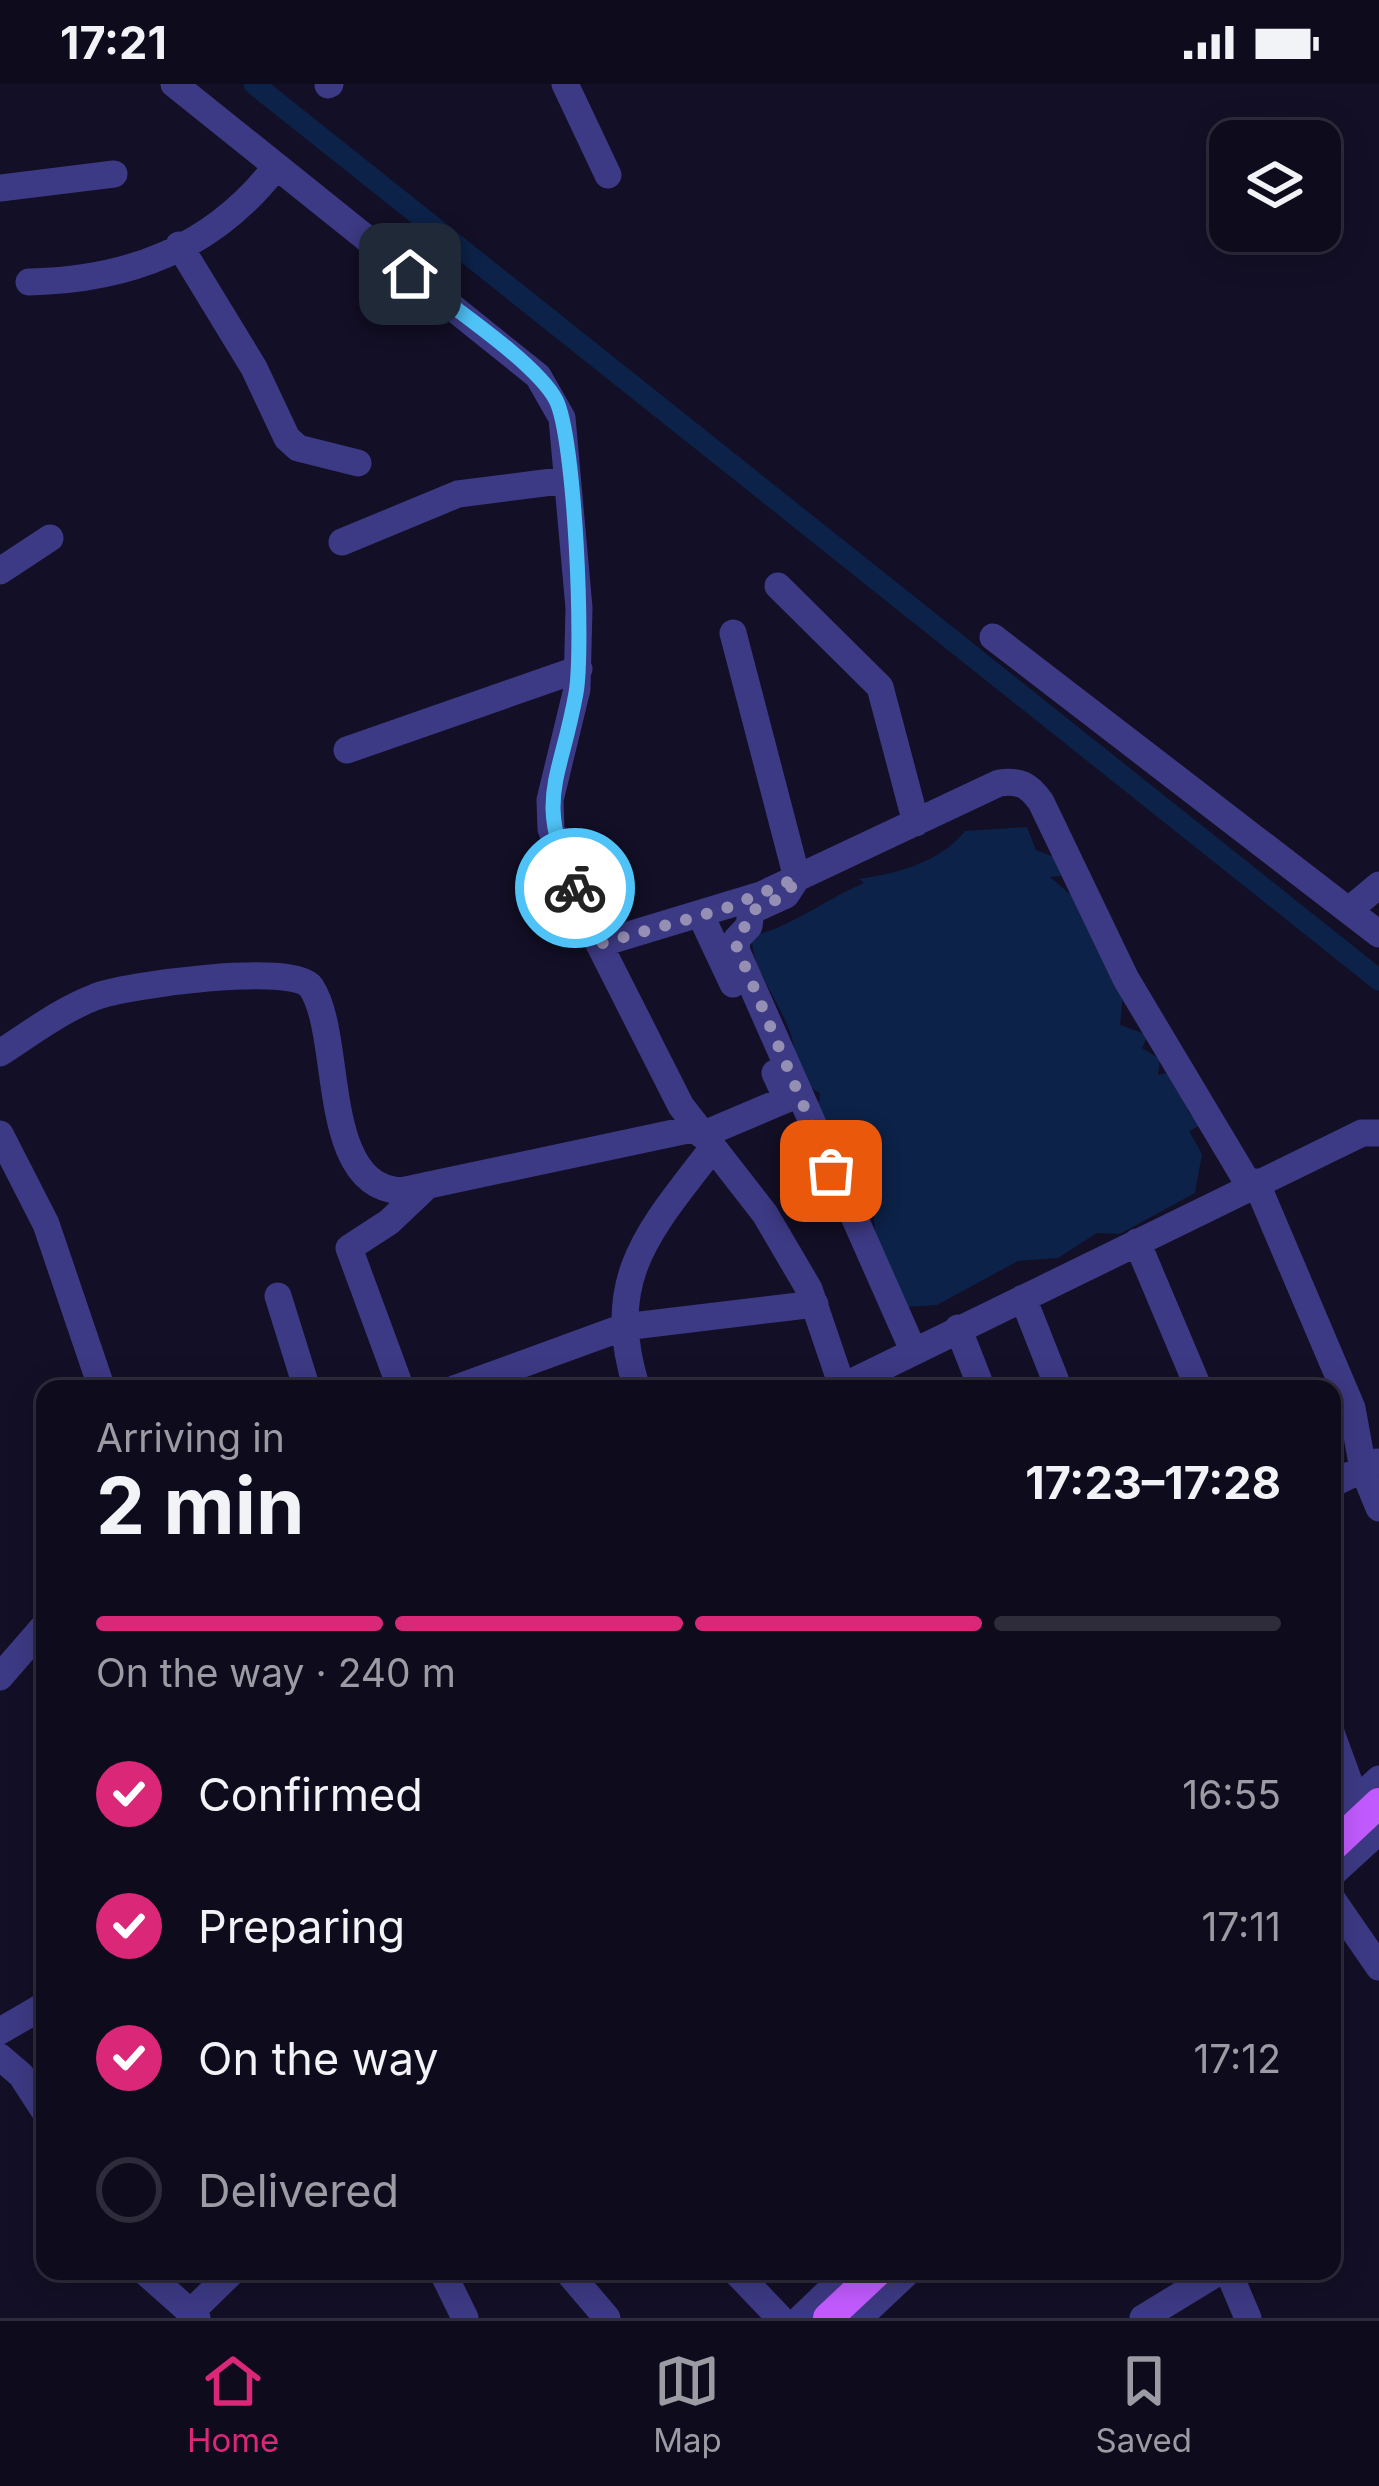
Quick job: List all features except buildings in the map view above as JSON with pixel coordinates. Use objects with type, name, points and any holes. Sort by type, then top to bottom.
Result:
[{"type":"main road","points":[[1341,1835],[1367,1802]]},
{"type":"main road","points":[[828,2318],[868,2280]]},
{"type":"street","points":[[173,84],[538,376],[562,418],[577,566],[579,669],[550,800],[551,829],[599,944],[703,1137],[765,1214],[814,1304],[840,1380]]},
{"type":"street","points":[[565,84],[608,175]]},
{"type":"street","points":[[29,282],[117,274],[234,217],[275,168]]},
{"type":"street","points":[[0,188],[114,174]]},
{"type":"street","points":[[179,245],[254,368],[287,438],[298,448],[358,464]]},
{"type":"street","points":[[342,542],[458,494],[567,480]]},
{"type":"street","points":[[0,571],[50,538]]},
{"type":"street","points":[[778,586],[880,687],[916,824]]},
{"type":"street","points":[[734,633],[797,878],[786,895],[752,911],[749,926],[736,940],[737,952],[913,1351]]},
{"type":"street","points":[[993,637],[1379,934]]},
{"type":"street","points":[[346,750],[579,669]]},
{"type":"street","points":[[599,944],[700,916],[797,878],[999,783],[1016,781],[1030,787],[1126,980],[1253,1184],[1340,1380]]},
{"type":"street","points":[[1348,910],[1379,885]]},
{"type":"street","points":[[0,1053],[74,1006],[129,987],[199,979],[302,979],[314,991],[333,1089],[362,1174],[383,1190],[703,1137],[787,1099],[700,916]]},
{"type":"street","points":[[858,1380],[1253,1184],[1377,1131]]},
{"type":"street","points":[[0,1134],[46,1224],[100,1380]]},
{"type":"street","points":[[635,1380],[624,1327],[638,1248],[703,1137]]},
{"type":"street","points":[[398,1380],[349,1248],[389,1222],[428,1185]]},
{"type":"street","points":[[1137,1242],[1195,1380]]},
{"type":"street","points":[[278,1296],[304,1380]]},
{"type":"street","points":[[1024,1298],[1056,1380]]},
{"type":"street","points":[[479,1380],[624,1327],[814,1304]]},
{"type":"street","points":[[958,1328],[978,1380]]},
{"type":"street","points":[[1341,1383],[1371,1465],[1379,1508]]},
{"type":"street","points":[[1341,1480],[1371,1465]]},
{"type":"street","points":[[0,1677],[36,1635]]},
{"type":"street","points":[[1341,1752],[1367,1802]]},
{"type":"street","points":[[1367,1802],[1379,1779]]},
{"type":"street","points":[[1341,1866],[1379,1831]]},
{"type":"street","points":[[1341,1912],[1379,1967]]},
{"type":"street","points":[[0,2031],[36,2010]]},
{"type":"street","points":[[0,2057],[21,2075],[36,2098]]},
{"type":"street","points":[[154,2280],[194,2315],[225,2280]]},
{"type":"street","points":[[446,2280],[464,2318]]},
{"type":"street","points":[[575,2280],[607,2318]]},
{"type":"street","points":[[744,2280],[780,2318]]},
{"type":"street","points":[[801,2318],[841,2280]]},
{"type":"street","points":[[859,2318],[899,2280]]},
{"type":"street","points":[[1143,2318],[1208,2280]]},
{"type":"street","points":[[1229,2280],[1248,2318]]},
{"type":"water","points":[[1027,827],[1036,850],[1059,859],[1061,876],[1050,877],[1077,900],[1123,996],[1120,1025],[1148,1035],[1142,1048],[1160,1059],[1158,1075],[1182,1070],[1191,1080],[1188,1112],[1201,1125],[1189,1131],[1202,1154],[1195,1193],[1120,1234],[1097,1233],[1058,1258],[1018,1261],[937,1305],[906,1307],[875,1235],[873,1206],[850,1176],[853,1160],[818,1112],[820,1093],[791,1076],[792,1040],[760,970],[752,936],[864,883],[859,879],[930,859],[965,831]]},
{"type":"waterway","points":[[254,84],[1379,980]]},
{"type":"way so far","points":[[575,888],[599,944],[724,909],[797,878],[786,895],[752,911],[749,926],[736,945],[831,1171]]},
{"type":"route","points":[[410,274],[538,376],[556,400],[562,418],[577,566],[579,669],[550,800],[551,829],[575,888]]}]
